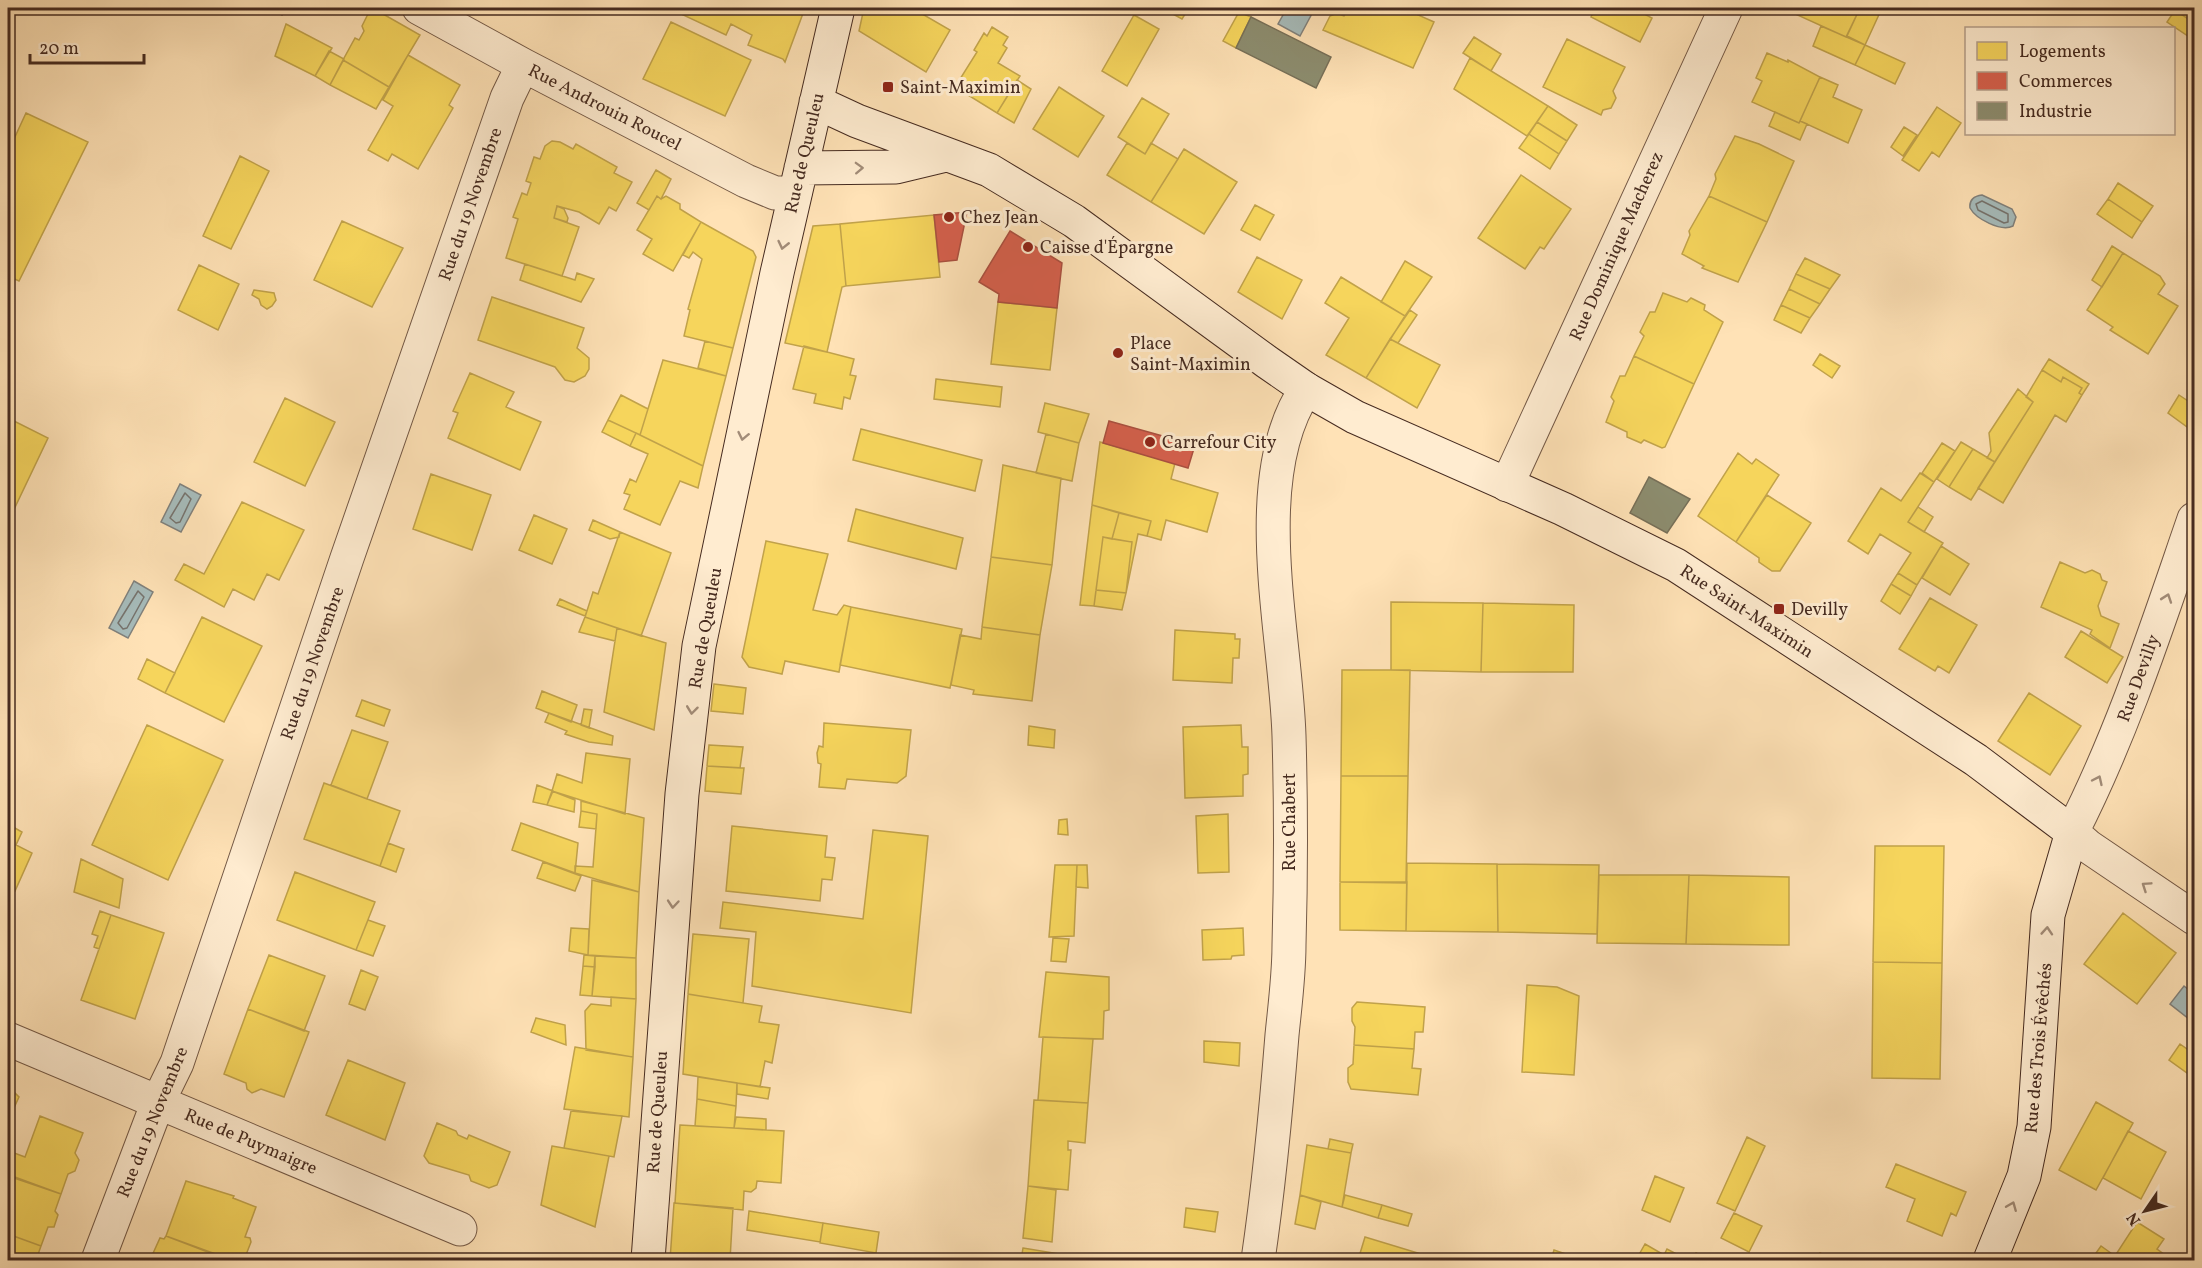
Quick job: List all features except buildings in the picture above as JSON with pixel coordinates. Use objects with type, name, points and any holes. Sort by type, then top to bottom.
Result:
[{"type":"street","name":"Rue Androuin Roucel","points":[[419,8],[746,181],[775,193],[798,181]]},
{"type":"street","name":"Rue de Queuleu","points":[[648,1260],[682,794],[699,646],[798,181],[838,8]]},
{"type":"street","name":"Rue Dominique Macherez","points":[[1507,485],[1726,8]]},
{"type":"street","name":"Rue du 19 Novembre","points":[[98,1260],[158,1102],[177,1063],[351,546],[507,98],[523,65]]},
{"type":"street","points":[[816,102],[946,155]]},
{"type":"street","points":[[798,181],[896,167],[946,155]]},
{"type":"street","name":"Rue Saint-Maximin","points":[[946,155],[989,170],[1074,221],[1267,362],[1306,389],[1355,417],[1507,485],[1676,565],[1976,760],[2096,852],[2194,918]]},
{"type":"street","name":"Rue Chabert","points":[[1258,1260],[1272,1161],[1289,946],[1289,735],[1274,538],[1274,492],[1281,448],[1295,404],[1306,389]]},
{"type":"street","name":"Rue Devilly","points":[[2072,832],[2100,777],[2131,701],[2194,519]]},
{"type":"street","name":"Rue des Trois Évêchés","points":[[1990,1260],[2024,1176],[2034,1127],[2048,915],[2072,832]]},
{"type":"street","name":"Rue de Puymaigre","points":[[8,1039],[460,1229]]},
{"type":"water","points":[[1287,8],[1315,8],[1300,36],[1278,24]]},
{"type":"water","points":[[1982,195],[2012,209],[2016,217],[2013,226],[1996,226],[1973,212],[1970,208],[1971,201],[1974,197]]},
{"type":"water","points":[[180,484],[201,495],[181,532],[161,522]]},
{"type":"water","points":[[134,581],[153,592],[128,638],[109,628]]},
{"type":"water","points":[[2184,986],[2194,994],[2194,1023],[2170,1004]]},
{"type":"place","name":"Saint-Maximin","points":[[888,87]]},
{"type":"place","name":"Chez Jean","points":[[949,217]]},
{"type":"place","name":"Caisse d'Épargne","points":[[1028,247]]},
{"type":"place","name":"Place Saint-Maximin","points":[[1118,353]]},
{"type":"place","name":"Carrefour City","points":[[1150,442]]},
{"type":"place","name":"Devilly","points":[[1779,609]]}]
